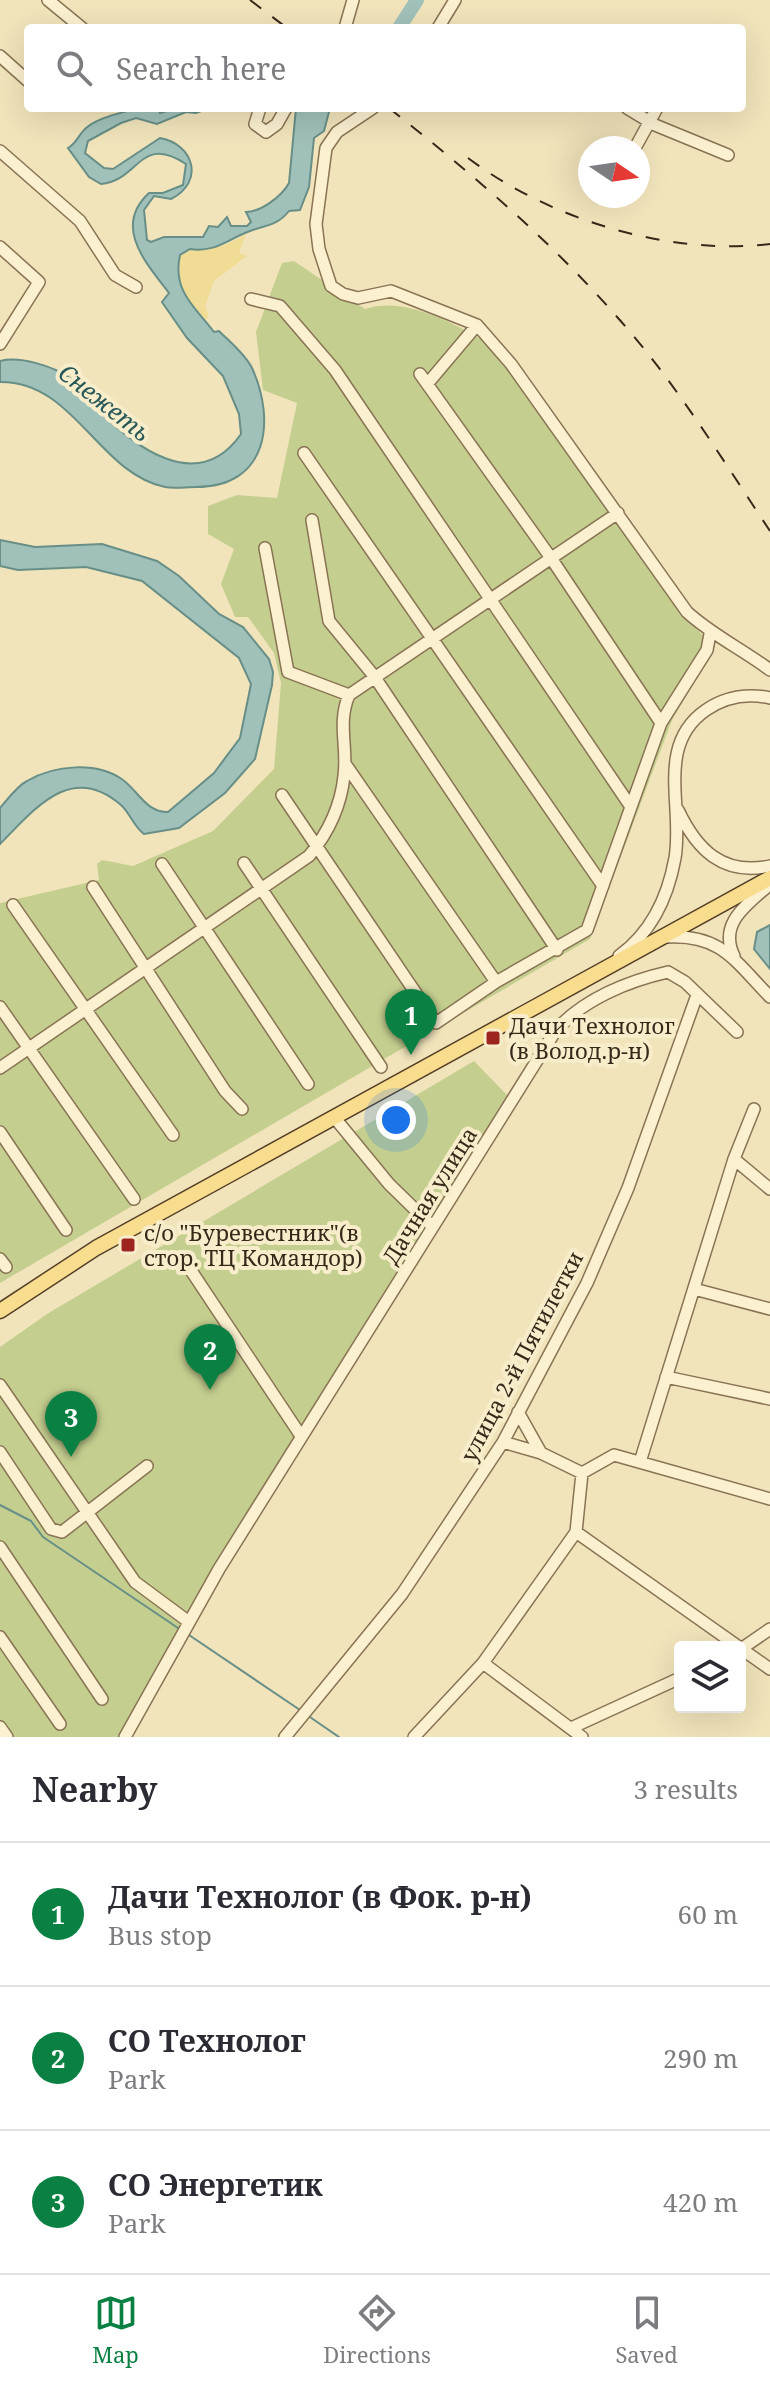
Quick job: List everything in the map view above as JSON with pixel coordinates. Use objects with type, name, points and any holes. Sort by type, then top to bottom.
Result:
[{"type":"main road","points":[[0,1311],[96,1248],[659,937],[770,881]]},
{"type":"street","points":[[48,0],[77,24]]},
{"type":"street","points":[[346,24],[353,0]]},
{"type":"street","points":[[440,24],[455,0]]},
{"type":"street","points":[[0,56],[24,77]]},
{"type":"street","points":[[259,112],[255,124],[266,132],[277,124],[284,112]]},
{"type":"street","points":[[367,112],[337,132],[326,148],[316,224],[319,249],[331,286],[343,294],[358,298],[391,291],[477,325],[511,364],[687,612],[710,634],[730,641],[770,670]]},
{"type":"street","points":[[634,112],[728,155]]},
{"type":"street","points":[[642,136],[655,112]]},
{"type":"street","points":[[0,151],[80,221],[115,275],[136,287]]},
{"type":"street","points":[[0,247],[39,282],[0,343]]},
{"type":"street","points":[[251,299],[280,306],[335,370],[631,807]]},
{"type":"street","points":[[477,325],[424,378],[551,558],[661,723]]},
{"type":"street","points":[[304,453],[603,886]]},
{"type":"street","points":[[0,1068],[309,856],[337,808],[344,762],[343,709],[349,695],[618,513]]},
{"type":"street","points":[[312,520],[329,621],[374,676],[557,950]]},
{"type":"street","points":[[265,548],[288,672],[349,695]]},
{"type":"street","points":[[282,795],[436,1023],[496,982],[557,950],[587,930],[661,723],[707,650],[710,634]]},
{"type":"street","points":[[600,970],[644,934],[668,891],[676,854],[675,756],[689,725],[716,703],[731,698],[770,698]]},
{"type":"street","points":[[344,762],[496,982]]},
{"type":"street","points":[[676,806],[697,844],[716,860],[739,869],[770,866]]},
{"type":"street","points":[[244,863],[381,1067]]},
{"type":"street","points":[[162,864],[308,1084]]},
{"type":"street","points":[[738,964],[729,946],[730,926],[770,881]]},
{"type":"street","points":[[93,887],[225,1091],[242,1109]]},
{"type":"street","points":[[13,905],[173,1135]]},
{"type":"street","points":[[659,937],[700,937],[738,964],[770,997]]},
{"type":"street","name":"Дачная улица","points":[[125,1737],[189,1622],[301,1436],[556,1030],[571,1013],[638,979],[668,972],[737,1032]]},
{"type":"street","name":"улица 2-й Пятилетки","points":[[285,1737],[402,1594],[503,1442],[587,1283],[622,1200],[697,995]]},
{"type":"street","points":[[0,1007],[134,1199]]},
{"type":"street","points":[[640,1462],[734,1159],[754,1109]]},
{"type":"street","points":[[334,1117],[389,1184],[432,1226]]},
{"type":"street","points":[[0,1132],[66,1230]]},
{"type":"street","points":[[734,1159],[770,1189]]},
{"type":"street","points":[[190,1269],[301,1436]]},
{"type":"street","points":[[694,1289],[770,1309]]},
{"type":"street","points":[[666,1377],[770,1399]]},
{"type":"street","points":[[0,1385],[135,1582],[189,1622]]},
{"type":"street","points":[[518,1412],[541,1453]]},
{"type":"street","points":[[503,1442],[541,1453],[582,1473]]},
{"type":"street","points":[[0,1452],[51,1529],[62,1532],[147,1466]]},
{"type":"street","points":[[582,1473],[614,1455],[770,1499]]},
{"type":"street","points":[[414,1737],[483,1663],[576,1532],[582,1473]]},
{"type":"street","points":[[576,1532],[732,1641]]},
{"type":"street","points":[[0,1547],[5,1565],[102,1699]]},
{"type":"street","points":[[746,1645],[770,1629]]},
{"type":"street","points":[[0,1637],[60,1724]]},
{"type":"street","points":[[746,1651],[770,1669]]},
{"type":"street","points":[[483,1663],[582,1737]]},
{"type":"street","points":[[571,1728],[674,1681]]},
{"type":"street","points":[[0,1727],[7,1737]]},
{"type":"green space","points":[[294,261],[365,309],[398,306],[416,310],[451,323],[498,349],[681,614],[715,647],[672,720],[590,939],[0,1283],[0,903],[99,880],[97,864],[102,860],[133,866],[213,831],[274,769],[281,683],[274,653],[248,617],[235,617],[221,584],[234,549],[208,534],[208,506],[237,495],[277,498],[297,403],[263,390],[256,332],[282,263]]},
{"type":"green space","points":[[474,1061],[507,1095],[213,1567],[118,1737],[0,1737],[0,1347],[47,1314]]},
{"type":"sand","points":[[246,234],[239,253],[247,256],[214,281],[205,307],[209,315],[205,322],[180,288],[180,255],[190,249],[219,247]]},
{"type":"water","points":[[124,112],[186,112],[157,124],[136,118],[88,141],[85,153],[104,168],[113,169],[160,138],[172,142],[187,155],[191,174],[182,192],[171,199],[154,196],[144,210],[147,240],[151,242],[164,237],[203,237],[209,226],[218,227],[227,217],[231,226],[247,226],[251,222],[246,212],[270,202],[289,183],[296,112],[329,112],[324,131],[314,138],[309,187],[300,210],[289,211],[276,222],[214,247],[190,249],[180,255],[178,268],[182,289],[214,332],[219,331],[249,363],[264,409],[260,447],[252,463],[238,476],[220,484],[172,488],[142,478],[121,465],[48,396],[26,386],[0,382],[0,361],[26,361],[55,370],[74,381],[127,436],[146,449],[186,463],[205,462],[224,452],[241,434],[239,414],[223,376],[187,338],[162,302],[169,293],[143,258],[133,232],[133,219],[138,206],[149,193],[163,193],[183,185],[186,164],[171,156],[149,156],[114,181],[101,184],[89,177],[68,148],[91,124]]},
{"type":"water","points":[[0,540],[35,547],[102,544],[157,561],[179,576],[219,614],[243,627],[269,659],[273,672],[272,685],[255,759],[225,793],[179,828],[144,834],[121,805],[103,793],[86,788],[70,789],[40,805],[0,844],[0,808],[23,783],[50,771],[75,767],[113,774],[148,805],[168,812],[214,773],[240,738],[251,684],[239,658],[142,581],[86,567],[18,570],[0,566]]},
{"type":"water","points":[[770,925],[770,969],[754,949],[757,932]]},
{"type":"waterway","name":"Снежеть","points":[[402,24],[417,0]]},
{"type":"waterway","points":[[0,1505],[31,1521],[43,1537],[178,1628]]},
{"type":"waterway","points":[[189,1635],[300,1710]]},
{"type":"waterway","points":[[307,1715],[339,1737]]},
{"type":"railway","points":[[250,0],[282,24]]},
{"type":"railway","points":[[394,112],[508,208],[592,289],[679,395],[770,531]]},
{"type":"railway","points":[[468,158],[535,199],[611,228],[691,244],[770,244]]},
{"type":"place","name":"Дачи Технолог (в Волод.р-н)","points":[[493,1038]]},
{"type":"place","name":"Дачи Технолог (в Фок. р-н)","points":[[411,1055]]},
{"type":"place","name":"с/о \"Буревестник\"(в стор. ТЦ Командор)","points":[[128,1245]]},
{"type":"place","name":"СО Технолог","points":[[210,1390]]},
{"type":"place","name":"СО Энергетик","points":[[71,1457]]}]
